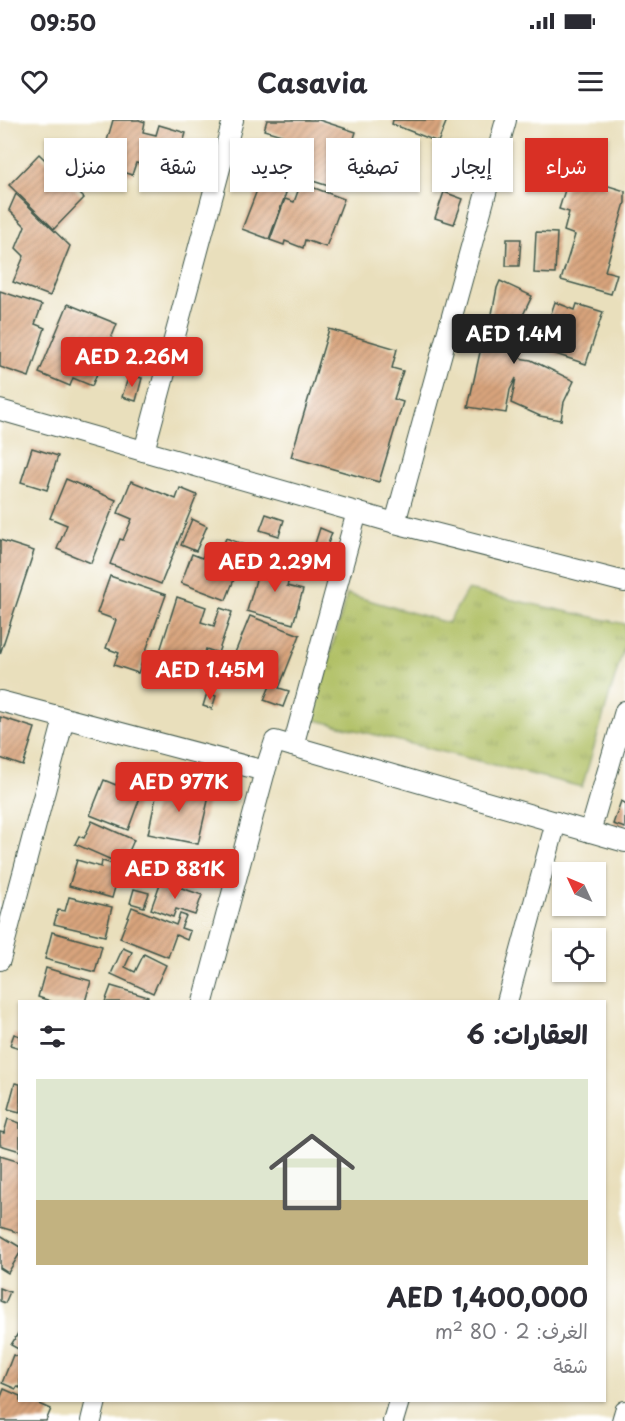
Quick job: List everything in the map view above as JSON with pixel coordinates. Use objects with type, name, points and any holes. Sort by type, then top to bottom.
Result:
[{"type":"street","points":[[144,451],[233,120]]},
{"type":"street","points":[[394,523],[506,120]]},
{"type":"street","points":[[0,410],[394,523],[625,582]]},
{"type":"street","points":[[292,746],[357,512]]},
{"type":"street","points":[[0,701],[265,771]]},
{"type":"street","points":[[590,832],[625,711]]},
{"type":"street","points":[[0,960],[64,719]]},
{"type":"street","points":[[204,1000],[275,741],[625,842]]},
{"type":"street","points":[[508,1000],[556,822]]},
{"type":"street","points":[[91,1421],[96,1402]]},
{"type":"street","points":[[393,1421],[399,1402]]},
{"type":"street","points":[[622,1421],[625,1411]]},
{"type":"green space","points":[[467,590],[625,624],[625,644],[582,787],[312,719],[347,594],[448,623]]},
{"type":"building","points":[[113,120],[145,122],[143,132],[156,135],[159,125],[186,133],[185,138],[139,138],[139,164],[136,163],[132,175],[127,173],[127,138],[108,138]]},
{"type":"building","points":[[267,120],[319,120],[356,132],[354,138],[326,138],[326,185],[314,181],[314,138],[284,138],[285,136],[264,130]]},
{"type":"building","points":[[393,120],[447,120],[440,138],[432,140],[392,124]]},
{"type":"building","points":[[39,154],[44,159],[44,192],[78,192],[84,198],[54,229],[9,185]]},
{"type":"building","points":[[608,186],[625,191],[625,203],[605,271],[617,274],[611,294],[561,280],[575,235],[564,231],[569,212],[559,209],[564,192],[608,192]]},
{"type":"building","points":[[314,188],[344,199],[326,247],[305,240],[303,248],[285,241],[284,245],[270,240],[285,199],[294,202],[298,192],[314,192]]},
{"type":"building","points":[[256,192],[286,192],[269,239],[242,229]]},
{"type":"building","points":[[444,192],[463,199],[454,224],[435,218]]},
{"type":"building","points":[[16,194],[70,246],[50,296],[13,282],[24,256],[16,248],[25,226],[9,210]]},
{"type":"building","points":[[536,232],[557,233],[555,274],[534,273]]},
{"type":"building","points":[[507,239],[521,239],[519,266],[506,266]]},
{"type":"building","points":[[500,281],[532,296],[514,334],[512,344],[522,349],[518,358],[531,360],[574,381],[564,402],[561,420],[540,416],[511,403],[516,378],[510,390],[506,413],[468,407],[484,334],[491,319]]},
{"type":"building","points":[[0,291],[42,305],[35,324],[45,328],[29,377],[0,367]]},
{"type":"building","points":[[555,302],[575,310],[577,304],[603,312],[586,364],[528,345],[533,330],[544,334]]},
{"type":"building","points":[[68,304],[117,324],[92,386],[73,378],[70,386],[39,373]]},
{"type":"building","points":[[329,329],[397,349],[392,368],[403,371],[394,399],[403,402],[379,482],[291,457]]},
{"type":"building","points":[[129,375],[142,378],[136,401],[122,397]]},
{"type":"building","points":[[32,448],[58,456],[47,490],[21,482]]},
{"type":"building","points":[[66,479],[116,500],[91,563],[57,549],[67,525],[50,518]]},
{"type":"building","points":[[131,481],[176,499],[180,488],[197,495],[161,584],[110,564],[120,539],[123,540],[132,519],[118,513]]},
{"type":"building","points":[[266,514],[284,520],[279,536],[260,530]]},
{"type":"building","points":[[192,519],[207,526],[196,551],[181,545]]},
{"type":"building","points":[[320,528],[332,533],[323,557],[312,553]]},
{"type":"building","points":[[226,538],[247,546],[226,600],[181,583],[192,554],[202,558],[206,549],[220,554]]},
{"type":"building","points":[[0,540],[34,551],[0,654]]},
{"type":"building","points":[[262,559],[293,567],[287,586],[303,590],[293,624],[247,611]]},
{"type":"building","points":[[110,576],[166,595],[138,673],[114,665],[119,653],[106,648],[116,620],[97,613]]},
{"type":"building","points":[[177,597],[206,607],[201,622],[214,626],[220,608],[232,612],[218,653],[206,649],[195,684],[154,670]]},
{"type":"building","points":[[250,616],[300,635],[279,688],[289,691],[283,707],[264,700],[270,686],[228,670]]},
{"type":"building","points":[[207,693],[216,696],[212,709],[203,706]]},
{"type":"building","points":[[0,717],[35,728],[23,766],[0,758]]},
{"type":"building","points":[[123,766],[148,776],[128,830],[90,815],[104,780],[116,785]]},
{"type":"building","points":[[159,783],[210,792],[198,844],[148,834]]},
{"type":"building","points":[[621,801],[625,803],[625,828],[613,824]]},
{"type":"building","points":[[92,821],[134,840],[123,865],[75,844],[79,836],[84,838]]},
{"type":"building","points":[[77,860],[101,867],[102,861],[121,866],[112,898],[69,886]]},
{"type":"building","points":[[161,881],[202,895],[195,915],[176,909],[173,917],[151,909]]},
{"type":"building","points":[[134,889],[149,893],[144,907],[130,903]]},
{"type":"building","points":[[69,897],[112,907],[105,936],[54,924],[58,910],[65,911]]},
{"type":"building","points":[[132,907],[176,925],[180,914],[186,916],[181,928],[190,931],[187,940],[176,935],[168,957],[120,938]]},
{"type":"building","points":[[52,932],[102,946],[95,972],[45,959]]},
{"type":"building","points":[[123,948],[132,952],[125,967],[135,972],[144,954],[166,965],[153,993],[111,974]]},
{"type":"building","points":[[46,968],[91,981],[86,1000],[47,1000],[38,997]]},
{"type":"building","points":[[111,986],[148,997],[147,1000],[106,1000]]},
{"type":"building","points":[[14,1034],[18,1035],[18,1047],[10,1045]]},
{"type":"building","points":[[15,1083],[18,1084],[18,1112],[8,1109]]},
{"type":"building","points":[[8,1119],[18,1122],[18,1150],[0,1145],[0,1132],[4,1133]]},
{"type":"building","points":[[0,1156],[18,1161],[18,1232],[0,1227]]},
{"type":"building","points":[[0,1235],[18,1246],[18,1256],[8,1273],[0,1268]]},
{"type":"building","points":[[0,1288],[10,1292],[5,1303],[0,1301]]},
{"type":"building","points":[[18,1333],[18,1349],[11,1345]]},
{"type":"building","points":[[13,1355],[18,1356],[18,1387],[16,1389],[2,1383]]},
{"type":"building","points":[[4,1389],[18,1395],[18,1402],[35,1402],[51,1409],[46,1421],[0,1421],[0,1399]]}]
